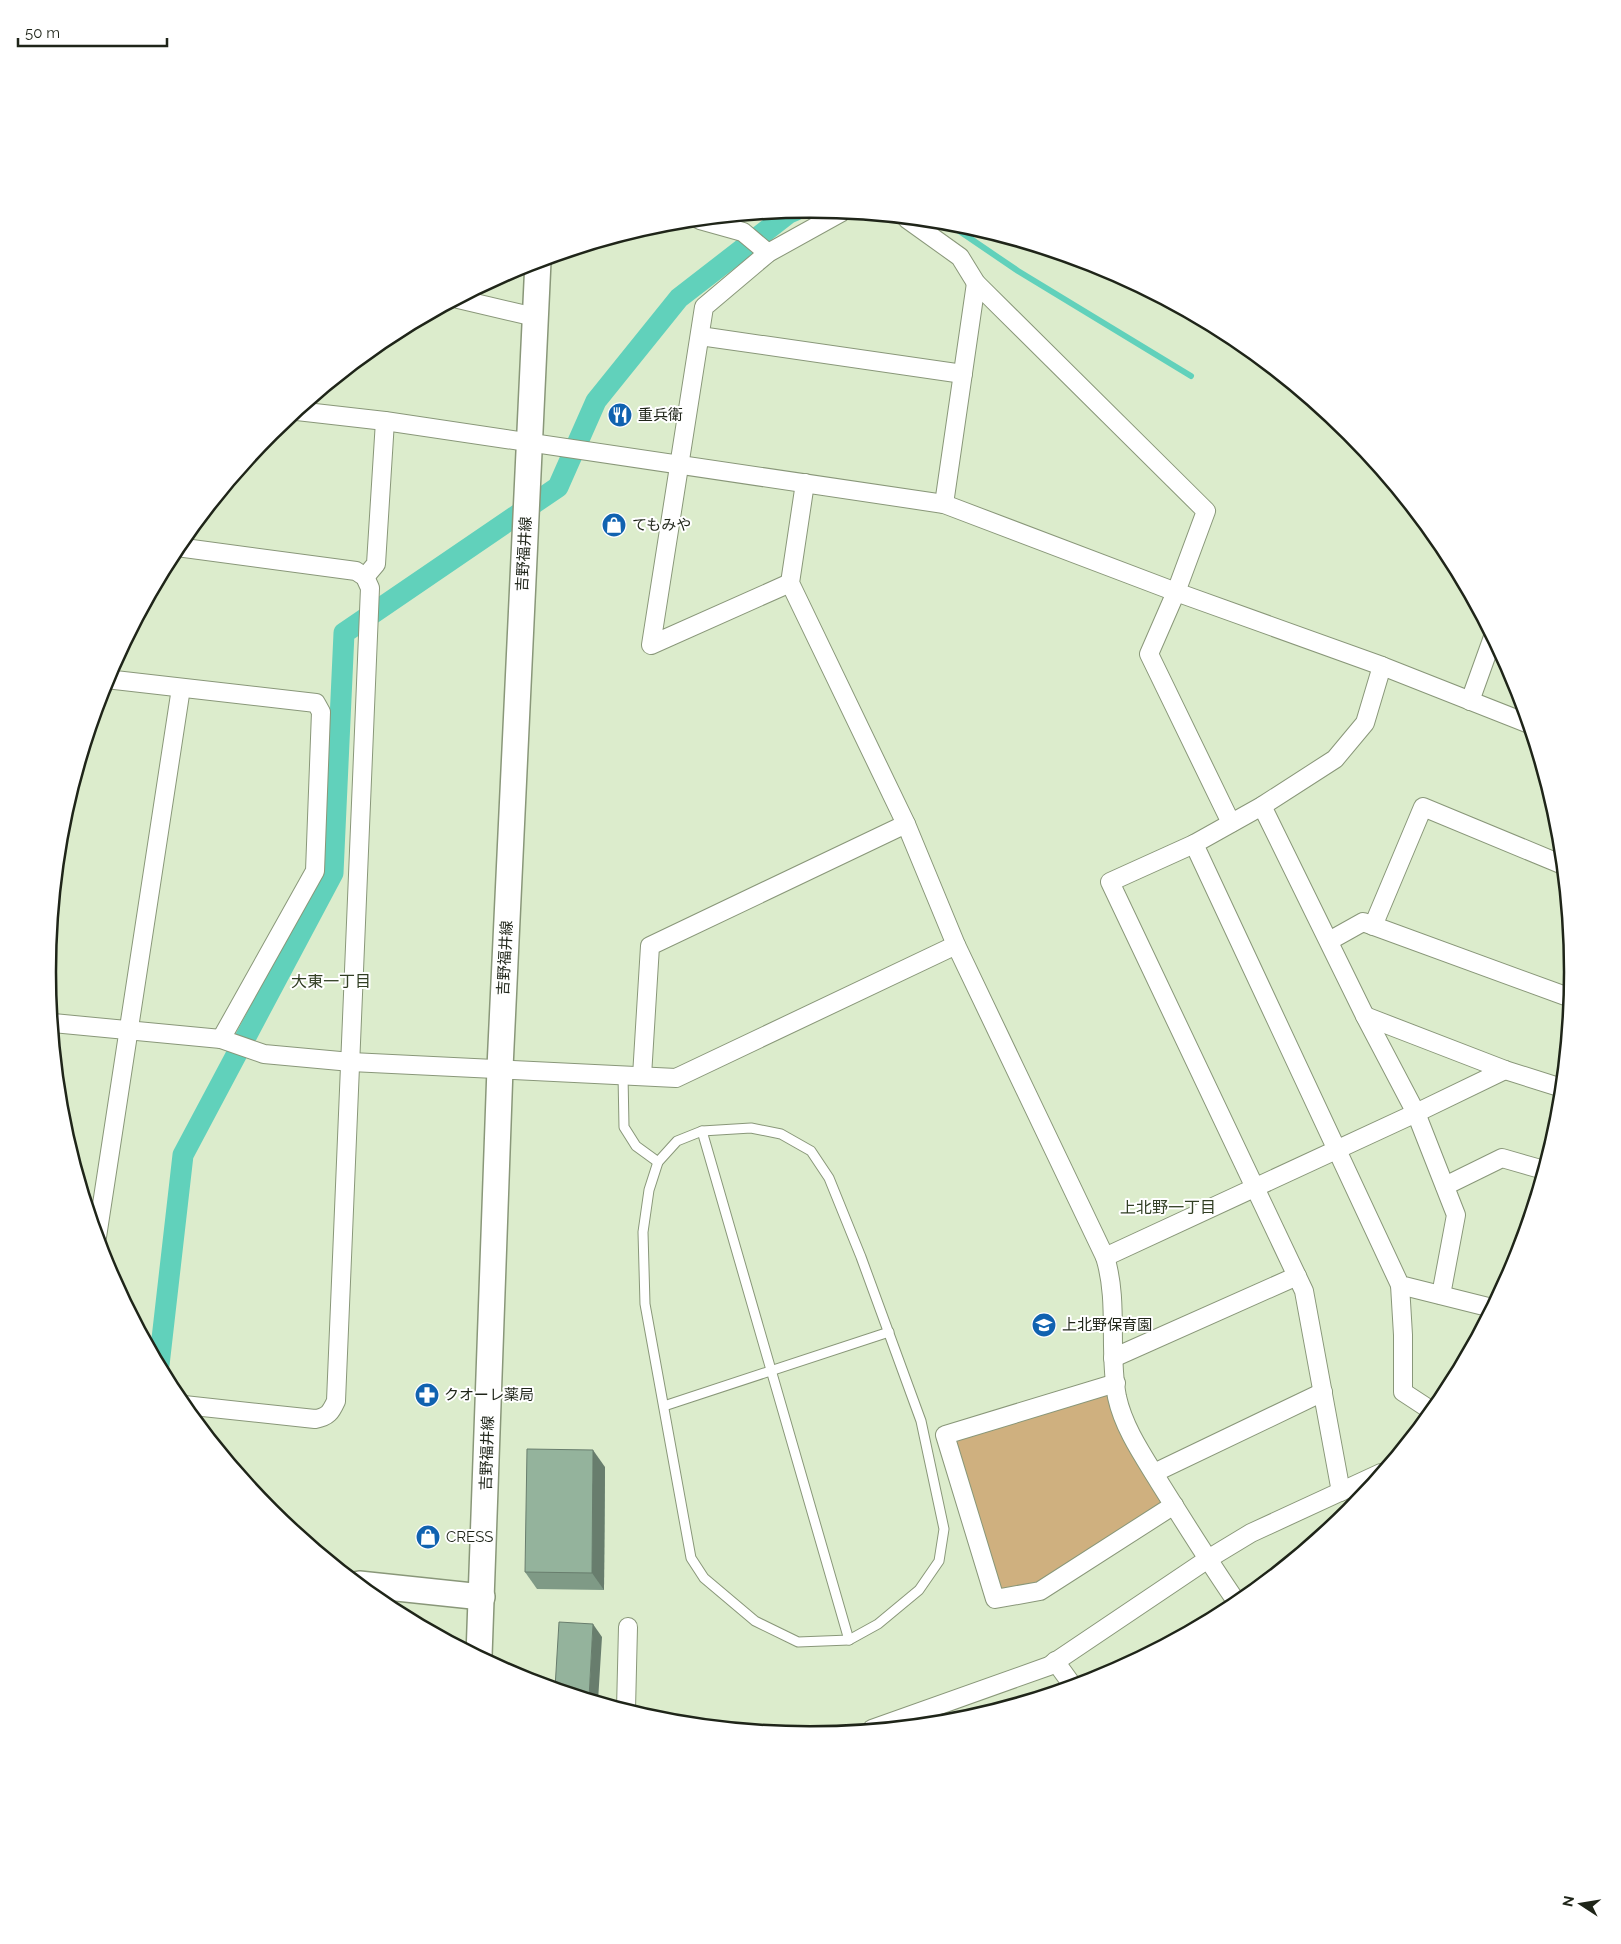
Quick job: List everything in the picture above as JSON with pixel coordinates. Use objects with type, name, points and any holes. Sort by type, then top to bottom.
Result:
[{"type":"main road","name":"吉野福井線","points":[[479,1649],[500,1068],[538,269]]},
{"type":"main road","points":[[372,1585],[482,1596]]},
{"type":"street","points":[[790,583],[651,645],[704,307],[768,253],[830,218]]},
{"type":"street","points":[[714,224],[744,232],[768,253]]},
{"type":"street","points":[[917,225],[960,257],[976,283],[1206,512],[1176,592],[1149,654],[1231,823]]},
{"type":"street","points":[[944,504],[976,283]]},
{"type":"street","points":[[467,301],[535,317]]},
{"type":"street","points":[[700,336],[963,374]]},
{"type":"street","points":[[306,412],[385,421],[944,504],[1176,592],[1382,666],[1522,721]]},
{"type":"street","points":[[365,577],[376,564],[385,421]]},
{"type":"street","points":[[805,483],[790,583],[906,824],[956,945],[1105,1257],[1111,1274],[1113,1358],[1117,1397],[1131,1436],[1233,1597]]},
{"type":"street","points":[[186,548],[356,571],[365,577],[370,588],[337,1391],[332,1410],[326,1417],[315,1419],[194,1406]]},
{"type":"street","points":[[1470,701],[1490,645]]},
{"type":"street","points":[[1341,1492],[1304,1291],[1110,882],[1194,844],[1262,806],[1335,759],[1365,723],[1382,666]]},
{"type":"street","points":[[115,680],[316,704],[321,712],[315,871],[221,1039]]},
{"type":"street","points":[[99,1223],[181,688]]},
{"type":"street","points":[[1262,806],[1365,1016],[1416,1113],[1456,1215],[1441,1295]]},
{"type":"street","points":[[1373,926],[1424,807],[1556,862]]},
{"type":"street","points":[[642,1076],[650,946],[906,824]]},
{"type":"street","points":[[1194,844],[1400,1285],[1403,1335],[1403,1392],[1426,1407]]},
{"type":"street","points":[[1329,941],[1363,922],[1564,995]]},
{"type":"street","points":[[58,1024],[221,1039],[264,1054],[351,1062],[676,1078],[956,945]]},
{"type":"street","points":[[1365,1016],[1505,1070],[1555,1086]]},
{"type":"street","points":[[1105,1257],[1505,1070]]},
{"type":"street","points":[[1445,1186],[1502,1158],[1539,1168]]},
{"type":"street","points":[[1113,1358],[1297,1276]]},
{"type":"street","points":[[1400,1285],[1487,1307]]},
{"type":"street","points":[[1116,1383],[945,1436],[995,1599],[1040,1591],[1174,1505]]},
{"type":"street","points":[[1154,1473],[1323,1392]]},
{"type":"street","points":[[892,1722],[1048,1666],[1208,1559],[1251,1533],[1368,1479]]},
{"type":"street","points":[[626,1704],[628,1627]]},
{"type":"street","points":[[1055,1661],[1069,1680]]},
{"type":"lane","points":[[623,1075],[624,1127],[636,1146],[658,1162]]},
{"type":"lane","points":[[751,1128],[781,1134],[811,1152],[828,1178],[861,1256],[921,1421],[944,1529],[939,1561],[919,1590],[878,1624],[849,1640],[798,1642],[755,1621],[704,1578],[691,1558],[645,1304],[643,1232],[649,1190],[658,1162],[677,1141],[702,1131],[751,1128]]},
{"type":"lane","points":[[702,1131],[849,1640]]},
{"type":"lane","points":[[664,1406],[889,1332]]},
{"type":"shaded area","points":[[1116,1383],[1174,1505],[1049,1585],[995,1599],[953,1433]]},
{"type":"building","points":[[527,1449],[593,1450],[592,1573],[525,1572]]},
{"type":"building","points":[[559,1622],[593,1624],[589,1693],[555,1681]]},
{"type":"waterway","points":[[160,1354],[183,1155],[333,873],[344,633],[558,487],[596,401],[679,298],[782,219]]},
{"type":"waterway","points":[[962,233],[1018,271],[1191,376]]},
{"type":"place","name":"重兵衛","points":[[620,415]]},
{"type":"place","name":"てもみや","points":[[614,525]]},
{"type":"place","name":"上北野保育園","points":[[1044,1325]]},
{"type":"place","name":"クオーレ薬局","points":[[427,1395]]},
{"type":"place","name":"CRESS","points":[[428,1537]]},
{"type":"district","name":"大東一丁目","points":[[331,981]]},
{"type":"district","name":"上北野一丁目","points":[[1168,1207]]}]
